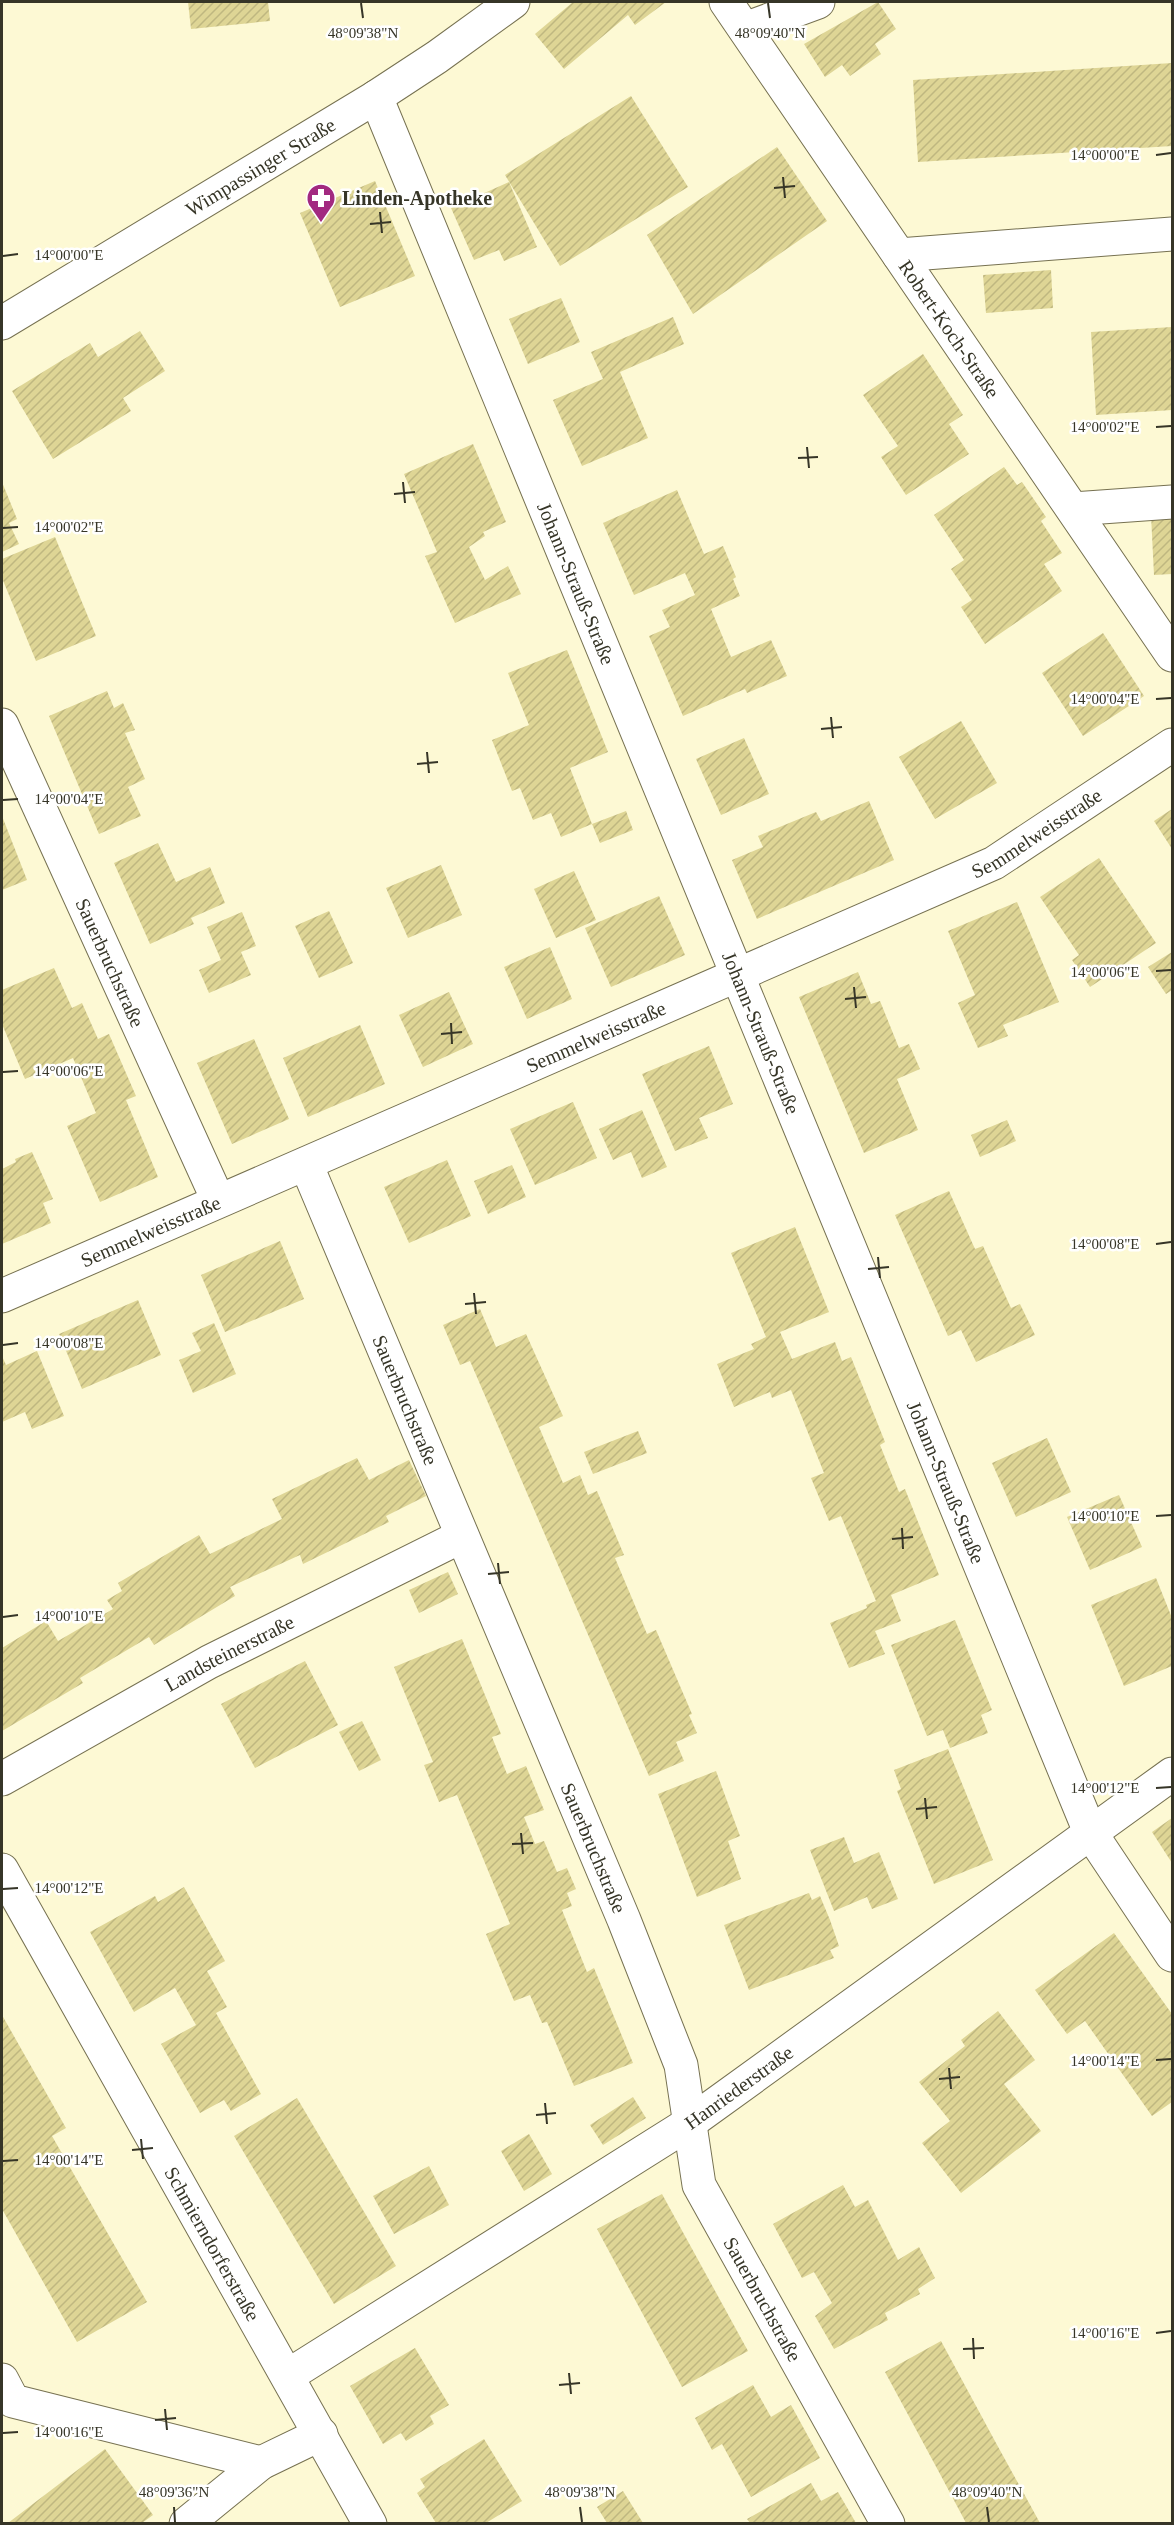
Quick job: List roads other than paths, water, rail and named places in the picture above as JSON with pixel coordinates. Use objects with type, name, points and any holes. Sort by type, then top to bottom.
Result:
[{"type":"street","name":"Wimpassinger Straße","points":[[2,323],[376,97],[437,57],[513,2]]},
{"type":"street","name":"Robert-Koch-Straße","points":[[726,2],[1173,656]]},
{"type":"street","points":[[745,29],[818,2]]},
{"type":"street","name":"Johann-Strauß-Straße","points":[[376,97],[1090,1832],[1173,1955]]},
{"type":"street","points":[[899,255],[1173,234]]},
{"type":"street","points":[[1073,509],[1173,502]]},
{"type":"street","name":"Sauerbruchstraße","points":[[2,725],[218,1200]]},
{"type":"street","name":"Semmelweisstraße","points":[[2,1296],[994,863],[1173,745]]},
{"type":"street","name":"Sauerbruchstraße","points":[[306,1164],[619,1909],[681,2065],[688,2124],[699,2185],[888,2523]]},
{"type":"street","name":"Landsteinerstraße","points":[[2,1779],[210,1662],[462,1536]]},
{"type":"street","name":"Hanriederstraße","points":[[289,2375],[688,2124],[1173,1774]]},
{"type":"street","name":"Schmierndorferstraße","points":[[2,1870],[289,2375],[370,2523]]},
{"type":"street","points":[[2,2380],[13,2401],[261,2463]]},
{"type":"street","points":[[186,2523],[261,2463],[321,2434]]},
{"type":"place","name":"Linden-Apotheke","points":[[321,224]]}]
